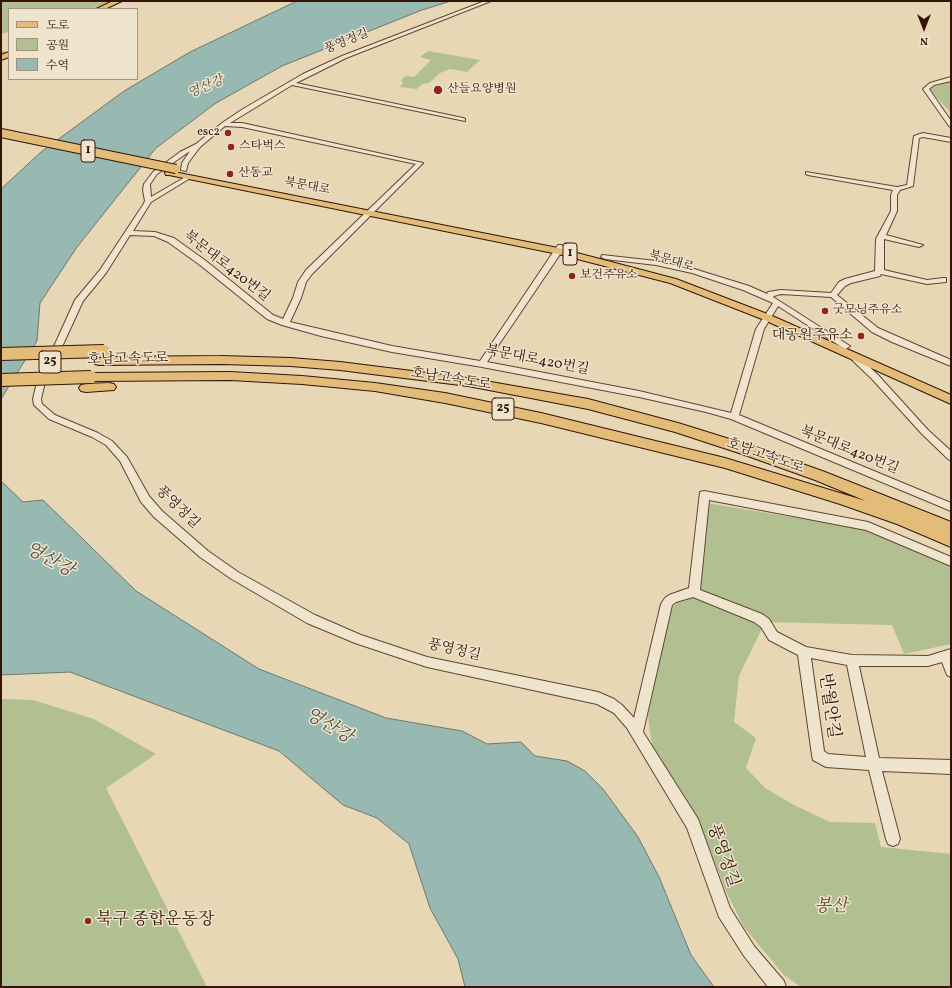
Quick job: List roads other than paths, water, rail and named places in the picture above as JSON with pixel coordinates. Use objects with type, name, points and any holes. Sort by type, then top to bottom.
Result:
[{"type":"highway","points":[[102,8],[119,1]]},
{"type":"highway","points":[[114,8],[127,3]]},
{"type":"highway","points":[[1,354],[101,356]]},
{"type":"highway","name":"호남고속도로","points":[[1,363],[101,356],[291,362],[340,366],[468,382],[588,404],[678,428],[747,450],[820,476],[951,529]]},
{"type":"highway","name":"호남고속도로","points":[[1,380],[89,382],[180,376],[302,380],[376,387],[446,398],[541,418],[725,463],[793,483],[902,520],[951,541]]},
{"type":"highway","points":[[1,391],[89,382]]},
{"type":"main road","name":"1","points":[[1,133],[180,172]]},
{"type":"main road","name":"1","points":[[1,139],[180,172]]},
{"type":"main road","name":"북문대로","points":[[180,172],[605,257],[682,278],[846,346],[951,394]]},
{"type":"main road","name":"북문대로","points":[[559,249],[638,270],[768,314],[852,356],[951,400]]},
{"type":"street","name":"풍영정길","points":[[489,1],[344,57],[290,83],[268,95],[224,124],[198,145],[185,150],[152,176],[147,184],[146,190],[148,201],[129,233],[103,271],[80,300],[72,315],[40,386],[37,399],[38,405],[52,417],[95,435],[109,443],[124,459],[145,499],[158,514],[204,554],[234,575],[311,619],[359,639],[427,662],[598,698],[610,703],[618,709],[632,724],[693,824],[724,912],[749,951],[778,987]]},
{"type":"street","points":[[951,79],[932,84],[926,89],[951,125]]},
{"type":"street","points":[[290,83],[464,120]]},
{"type":"street","points":[[224,124],[242,125],[420,163],[320,259],[304,277],[291,312],[285,323]]},
{"type":"street","points":[[808,172],[897,189],[910,186],[916,137],[923,135],[951,140]]},
{"type":"street","points":[[148,201],[180,172],[185,162],[198,145]]},
{"type":"street","points":[[879,271],[879,251],[882,236],[894,211],[894,195],[897,189]]},
{"type":"street","name":"북문대로420번길","points":[[129,233],[155,234],[170,240],[270,317],[285,323],[321,333],[392,349],[482,364],[663,398],[734,418],[951,507]]},
{"type":"street","points":[[882,236],[919,245]]},
{"type":"street","points":[[482,364],[559,249]]},
{"type":"street","points":[[605,257],[656,263],[694,271],[746,288],[777,302],[846,346]]},
{"type":"street","points":[[879,271],[927,282],[943,280]]},
{"type":"street","points":[[833,295],[842,284],[848,280],[877,274],[879,271]]},
{"type":"street","points":[[768,298],[771,294],[781,292],[833,295],[875,330],[895,340],[951,363]]},
{"type":"street","points":[[734,418],[760,329],[768,314],[777,302]]},
{"type":"street","name":"북문대로","points":[[852,356],[875,377],[925,432],[951,457]]},
{"type":"street","points":[[637,733],[667,604],[669,600],[692,592],[694,588],[704,495],[868,526],[951,562]]},
{"type":"street","name":"반월안길","points":[[692,592],[758,618],[765,623],[773,636],[804,652],[852,660],[928,660],[948,654],[951,671]]},
{"type":"street","name":"반월안길","points":[[804,652],[818,755],[826,760],[874,764],[951,767]]},
{"type":"street","name":"반월안길","points":[[852,660],[874,764]]},
{"type":"street","points":[[874,764],[893,838]]},
{"type":"water","name":"영산강","points":[[297,1],[451,1],[422,10],[282,66],[216,103],[156,148],[77,247],[40,303],[37,341],[1,399],[1,189],[41,152],[124,91],[190,52]]},
{"type":"water","name":"영산강","points":[[1,481],[23,502],[43,500],[136,591],[259,669],[386,718],[462,731],[487,744],[521,742],[535,756],[567,761],[585,771],[603,789],[638,837],[659,877],[691,955],[714,987],[465,987],[458,959],[430,908],[409,844],[377,818],[343,805],[279,751],[70,672],[1,675]]},
{"type":"tunnel","points":[[1,53],[8,55]]},
{"type":"place","name":"산들요양병원","points":[[438,90]]},
{"type":"place","name":"esc2","points":[[228,133]]},
{"type":"place","name":"스타벅스","points":[[231,147]]},
{"type":"place","name":"산동교","points":[[230,174]]},
{"type":"place","name":"보건주유소","points":[[572,276]]},
{"type":"place","name":"굿모닝주유소","points":[[825,311]]},
{"type":"place","name":"대공원주유소","points":[[861,336]]},
{"type":"place","name":"북구 종합운동장","points":[[88,921]]},
{"type":"park label","name":"봉산","points":[[831,908]]}]
